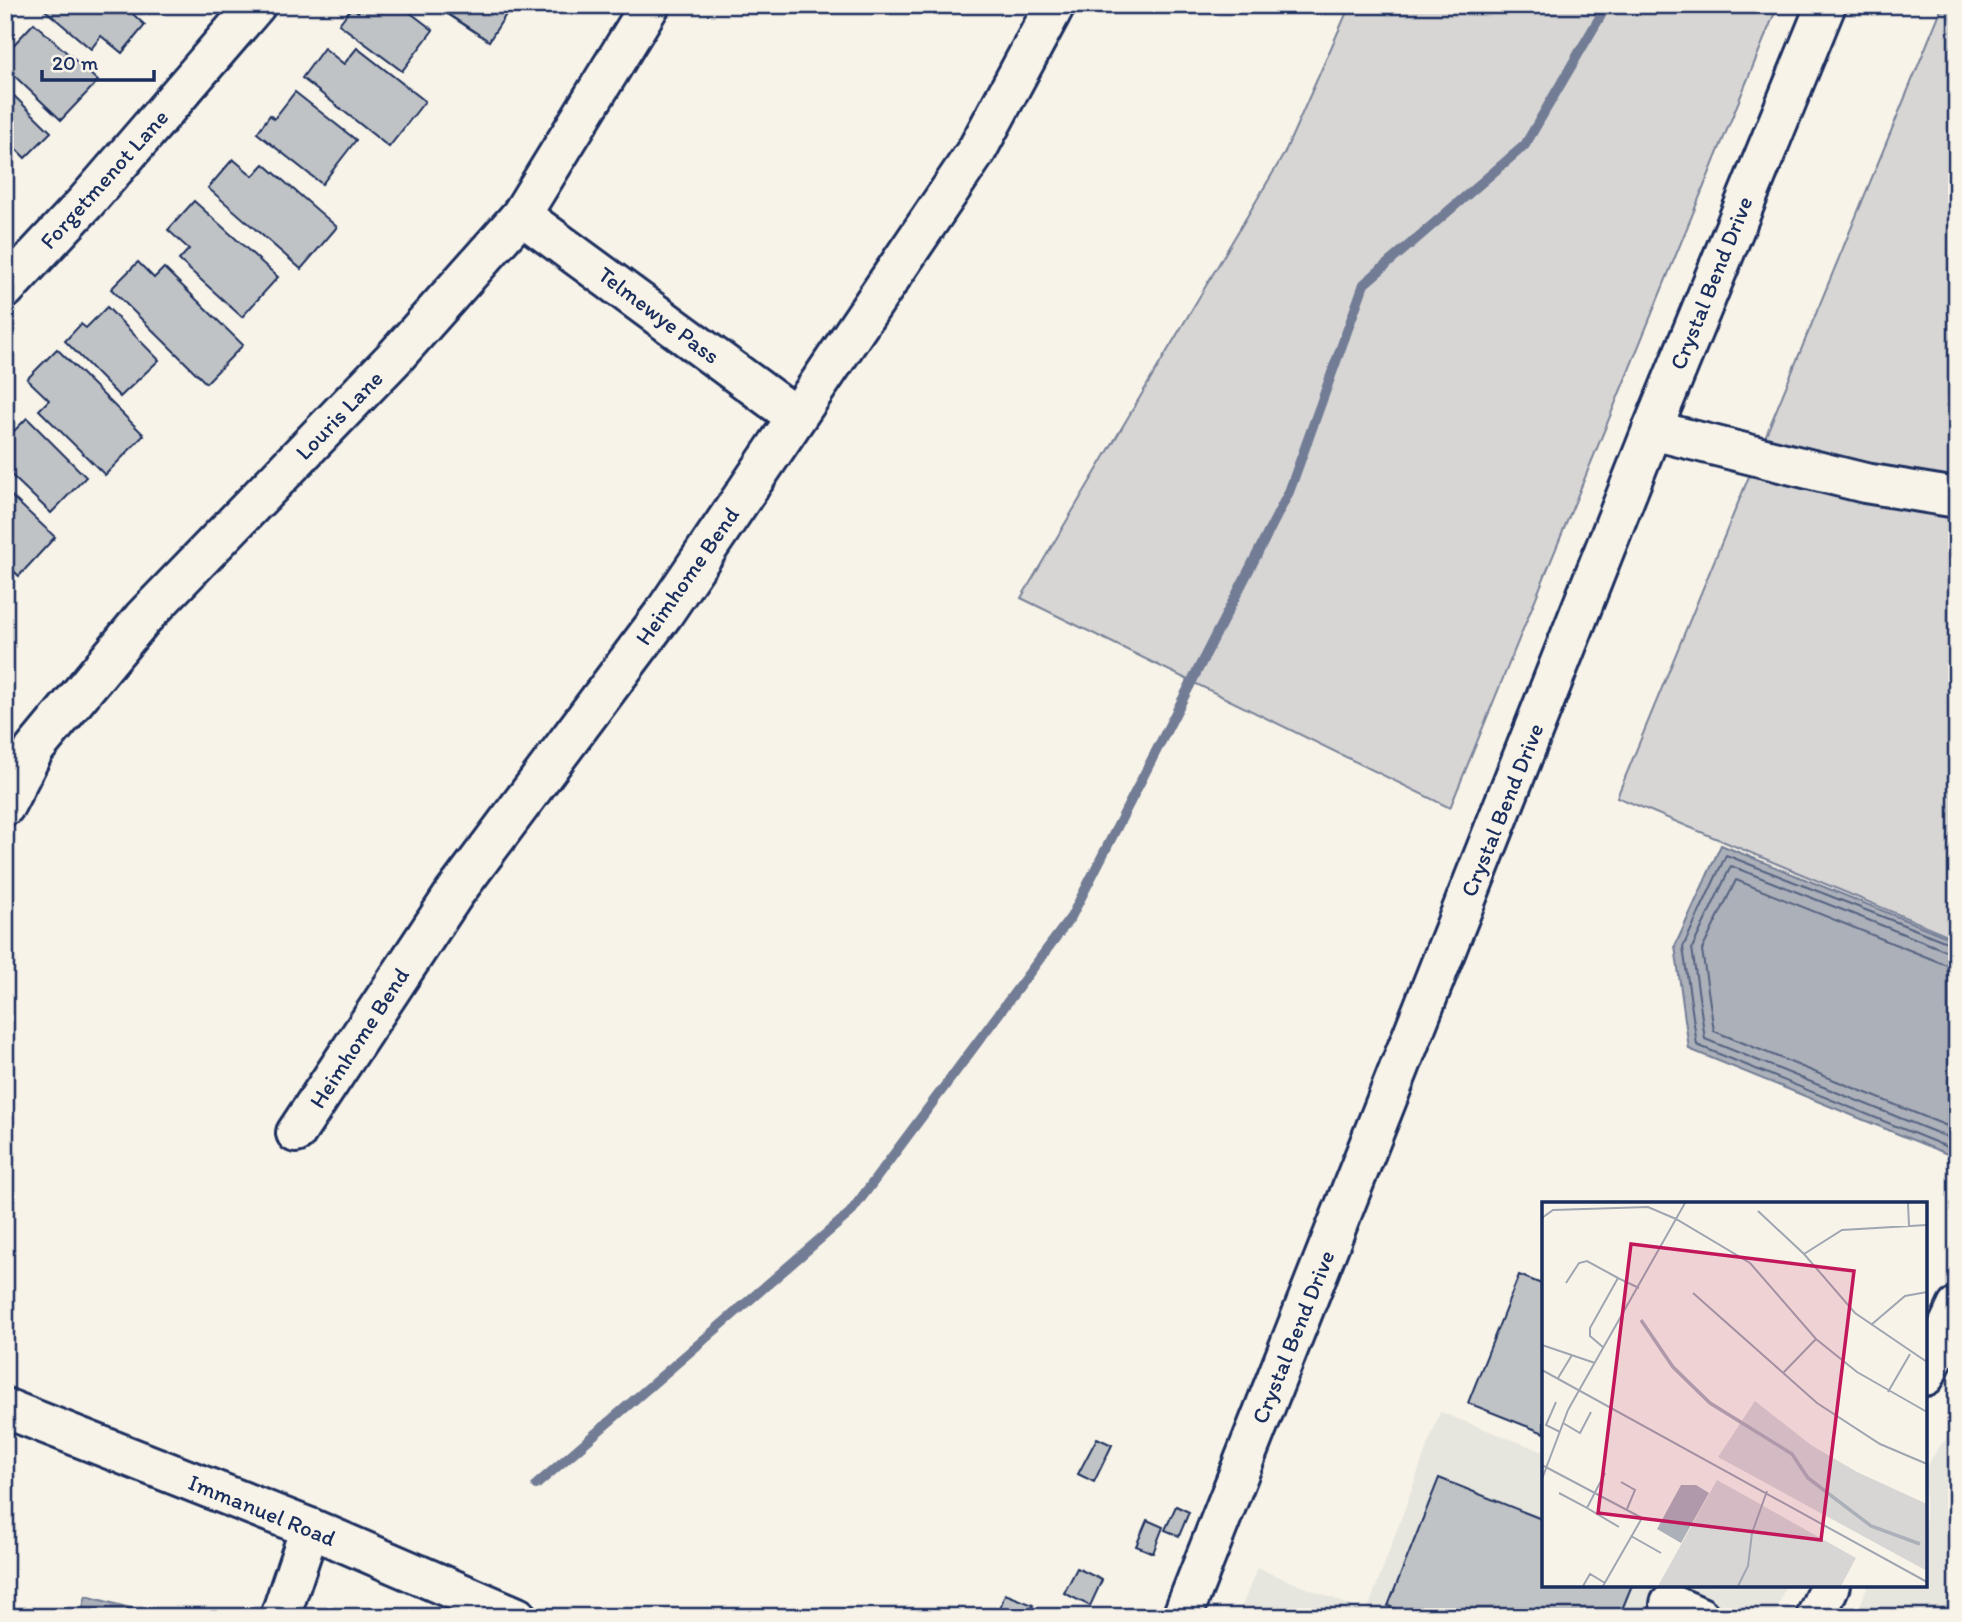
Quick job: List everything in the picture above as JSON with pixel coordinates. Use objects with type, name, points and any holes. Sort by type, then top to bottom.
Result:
[{"type":"street","name":"Forgetmenot Lane","points":[[5,289],[86,202],[256,5]]},
{"type":"street","name":"Louris Lane","points":[[5,806],[34,750],[143,618],[395,357],[521,215],[650,5]]},
{"type":"street","name":"Heimhome Bend","points":[[296,1133],[454,894],[664,613],[977,150],[1055,5]]},
{"type":"street","name":"Crystal Bend Drive","points":[[1182,1617],[1652,430],[1826,5]]},
{"type":"street","name":"Telmewye Pass","points":[[521,215],[796,417]]},
{"type":"street","points":[[1652,430],[1865,484],[1957,498]]},
{"type":"street","points":[[1927,1372],[1957,1307]]},
{"type":"street","name":"Immanuel Road","points":[[5,1408],[310,1528],[517,1617]]},
{"type":"street","points":[[280,1617],[310,1528]]},
{"type":"street","points":[[1816,1617],[1829,1587]]},
{"type":"shaded area","points":[[1350,5],[1778,5],[1450,808],[1021,598],[1284,154]]},
{"type":"shaded area","points":[[1943,5],[1957,5],[1957,939],[1617,797]]},
{"type":"shaded area","points":[[1440,1412],[1542,1451],[1542,1587],[1785,1587],[1774,1617],[1238,1617],[1257,1568],[1367,1612]]},
{"type":"shaded area","points":[[1957,1433],[1957,1617],[1856,1617],[1867,1587],[1927,1587],[1927,1465],[1942,1443]]},
{"type":"water","points":[[1721,845],[1957,941],[1957,1158],[1689,1049],[1675,946]]},
{"type":"water","points":[[86,1596],[163,1617],[80,1617]]},
{"type":"building","points":[[39,5],[123,5],[145,25],[122,53],[101,36],[91,49]]},
{"type":"building","points":[[363,5],[400,5],[433,30],[402,71],[339,24],[352,7],[358,12]]},
{"type":"building","points":[[434,5],[512,5],[489,41]]},
{"type":"building","points":[[34,23],[98,81],[61,120],[5,67],[5,54]]},
{"type":"building","points":[[324,48],[344,64],[357,48],[425,101],[389,147],[302,78]]},
{"type":"building","points":[[5,87],[51,132],[25,158],[8,141],[5,143]]},
{"type":"building","points":[[295,92],[356,140],[322,184],[257,133],[270,115],[274,119]]},
{"type":"building","points":[[233,159],[253,176],[264,164],[337,227],[301,269],[208,188]]},
{"type":"building","points":[[194,201],[278,277],[242,317],[179,260],[189,249],[168,230]]},
{"type":"building","points":[[138,262],[154,278],[164,268],[243,345],[206,383],[111,289]]},
{"type":"building","points":[[107,307],[159,360],[120,397],[65,341],[81,324],[86,328]]},
{"type":"building","points":[[57,349],[144,435],[105,475],[39,410],[49,400],[27,379]]},
{"type":"building","points":[[27,418],[86,477],[51,513],[5,469],[5,422],[14,431]]},
{"type":"building","points":[[5,490],[55,537],[19,576],[5,563]]},
{"type":"building","points":[[1519,1275],[1542,1284],[1542,1432],[1468,1403]]},
{"type":"building","points":[[1097,1438],[1112,1445],[1094,1482],[1078,1474]]},
{"type":"building","points":[[1439,1478],[1542,1519],[1542,1587],[1631,1587],[1619,1617],[1416,1617],[1388,1606]]},
{"type":"building","points":[[1176,1506],[1189,1512],[1179,1536],[1165,1530]]},
{"type":"building","points":[[1147,1520],[1163,1527],[1153,1553],[1136,1546]]},
{"type":"building","points":[[1077,1568],[1102,1580],[1090,1606],[1064,1593]]},
{"type":"building","points":[[1005,1594],[1033,1605],[1029,1617],[997,1617]]},
{"type":"waterway","points":[[536,1485],[850,1213],[1071,917],[1289,492],[1364,284],[1525,145],[1607,5]]}]
